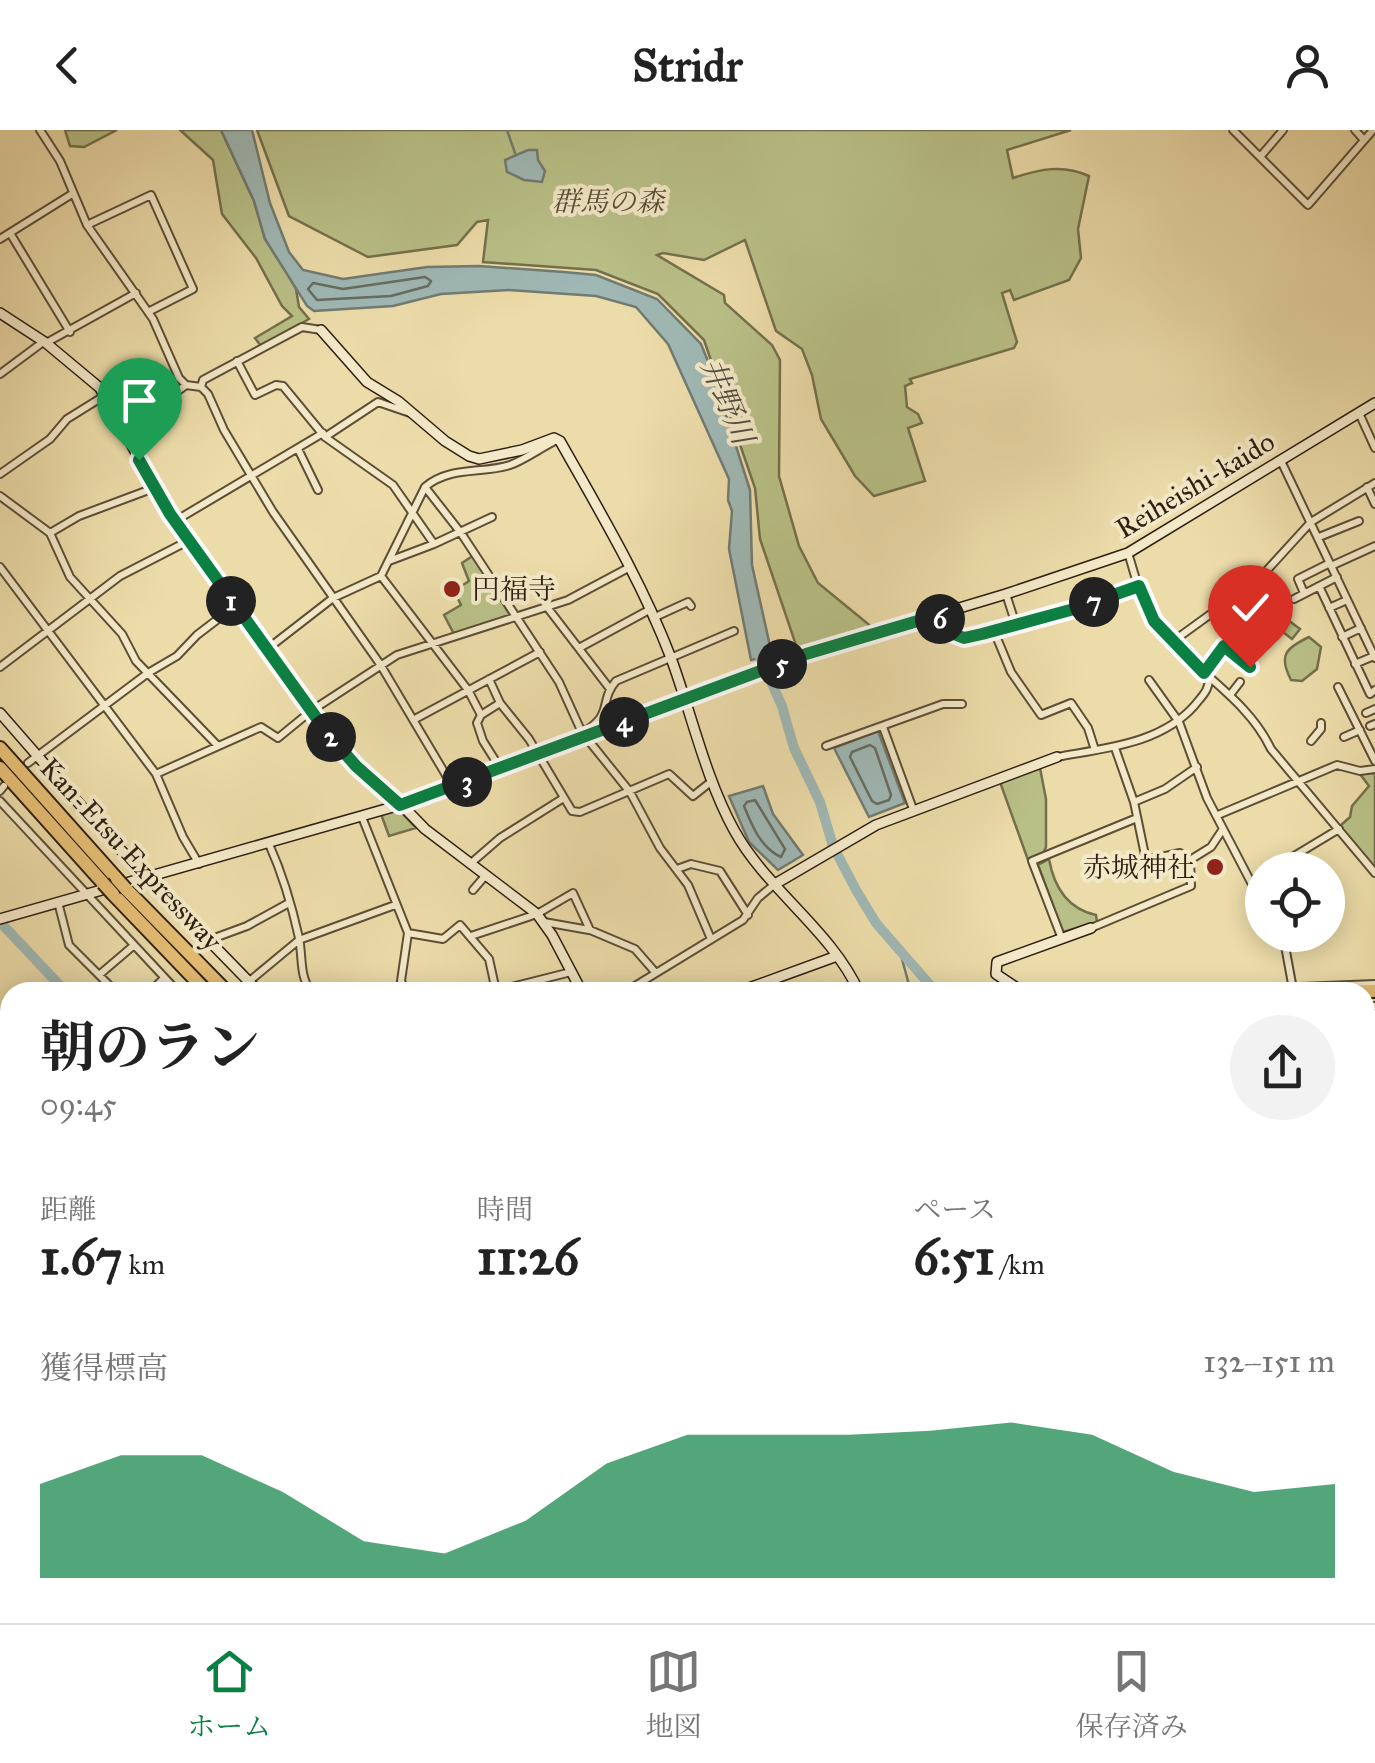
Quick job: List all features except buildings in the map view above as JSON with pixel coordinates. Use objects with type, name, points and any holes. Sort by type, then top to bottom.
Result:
[{"type":"highway","name":"Kan-Etsu Expressway","points":[[0,748],[198,982]]},
{"type":"highway","name":"Kan-Etsu Expressway","points":[[0,768],[115,886],[231,982]]},
{"type":"street","points":[[40,130],[60,161],[88,225],[148,312],[179,378],[208,394],[252,478],[380,664],[454,787]]},
{"type":"street","points":[[1260,157],[1284,130]]},
{"type":"street","points":[[1355,130],[1364,140]]},
{"type":"street","points":[[1238,132],[1308,205],[1373,130]]},
{"type":"street","points":[[0,239],[72,194]]},
{"type":"street","points":[[88,225],[150,195],[193,289],[148,312]]},
{"type":"street","points":[[10,233],[70,332]]},
{"type":"street","points":[[0,374],[44,342],[70,332],[136,293]]},
{"type":"street","points":[[0,314],[44,342],[105,395],[175,522],[351,762],[470,865],[540,918],[576,982]]},
{"type":"street","points":[[201,387],[203,380],[302,327],[321,330],[367,382],[445,441],[479,459],[522,450],[549,439],[558,440]]},
{"type":"street","points":[[238,362],[255,395],[276,385],[283,386],[324,435],[393,486],[434,544]]},
{"type":"street","points":[[123,432],[186,385]]},
{"type":"street","points":[[0,474],[50,439],[67,419],[105,395]]},
{"type":"street","points":[[175,522],[378,402],[414,414]]},
{"type":"street","name":"Reiheishi-kaido","points":[[685,700],[800,657],[1128,553],[1375,403]]},
{"type":"street","points":[[1359,413],[1375,448]]},
{"type":"street","points":[[266,650],[333,598],[380,576],[425,487],[452,474],[509,465],[558,440]]},
{"type":"street","points":[[558,440],[630,567],[670,658],[733,829],[774,884],[837,956],[853,982]]},
{"type":"street","points":[[298,449],[318,490]]},
{"type":"street","points":[[1282,461],[1374,657],[1355,664]]},
{"type":"street","points":[[1172,642],[1259,579],[1311,522],[1371,485],[1375,504]]},
{"type":"street","points":[[425,487],[461,532],[540,652],[568,696],[584,736],[630,792],[660,848],[688,885],[710,939]]},
{"type":"street","points":[[50,533],[79,516],[154,488]]},
{"type":"street","points":[[0,496],[50,533],[65,570],[122,634],[136,661],[217,745]]},
{"type":"street","points":[[389,561],[492,517]]},
{"type":"street","points":[[1318,537],[1359,520]]},
{"type":"street","points":[[0,668],[120,576],[188,541]]},
{"type":"street","points":[[1304,594],[1298,580],[1375,546]]},
{"type":"street","points":[[1128,553],[1148,611],[1172,642],[1262,730],[1271,749],[1375,874]]},
{"type":"street","points":[[156,774],[262,728],[278,738],[380,664],[568,600],[630,567]]},
{"type":"street","points":[[0,568],[156,774],[183,837],[200,864]]},
{"type":"street","points":[[380,576],[468,690],[482,715]]},
{"type":"street","points":[[1294,598],[1336,577]]},
{"type":"street","points":[[938,615],[944,630],[964,638],[1139,586]]},
{"type":"street","points":[[1318,586],[1370,694],[1375,690]]},
{"type":"street","points":[[1006,594],[1016,624]]},
{"type":"street","points":[[1329,608],[1348,600]]},
{"type":"street","points":[[578,648],[651,614],[688,602],[690,606]]},
{"type":"street","points":[[28,763],[148,673],[178,656],[196,636],[235,606]]},
{"type":"street","points":[[548,607],[610,688]]},
{"type":"street","points":[[640,982],[748,915],[758,898],[774,884],[866,831],[913,809],[1057,757],[1116,748],[1179,722],[1207,690],[1206,674],[1224,646],[1232,636],[1237,638],[1246,625],[1223,607]]},
{"type":"street","points":[[1342,637],[1361,628]]},
{"type":"street","points":[[584,736],[601,720],[610,688],[629,673],[734,631]]},
{"type":"street","points":[[994,631],[1011,672],[1041,714],[1070,704],[1088,728],[1094,750]]},
{"type":"street","points":[[1224,646],[1250,667]]},
{"type":"street","points":[[415,718],[540,652]]},
{"type":"street","points":[[490,679],[500,703],[538,754],[569,809],[580,812],[669,774],[694,796],[714,780]]},
{"type":"street","points":[[1149,680],[1179,722],[1207,798],[1245,870]]},
{"type":"street","points":[[1230,695],[1240,682]]},
{"type":"street","points":[[1338,687],[1371,744],[1375,761]]},
{"type":"street","points":[[3,918],[400,805],[685,700]]},
{"type":"street","points":[[500,703],[477,723],[500,769]]},
{"type":"street","points":[[826,746],[943,704],[962,704]]},
{"type":"street","points":[[1366,713],[1375,709]]},
{"type":"street","points":[[0,714],[206,941],[234,982]]},
{"type":"street","points":[[1311,741],[1321,723]]},
{"type":"street","points":[[883,727],[913,809]]},
{"type":"street","points":[[1344,736],[1360,730]]},
{"type":"street","points":[[1008,982],[996,974],[997,962],[1191,886],[1190,860],[1180,852],[1146,860],[1134,802],[1116,748]]},
{"type":"street","points":[[1218,815],[1339,765],[1360,771],[1375,770]]},
{"type":"street","points":[[1134,802],[1165,789],[1197,766]]},
{"type":"street","points":[[470,865],[500,838],[562,799]]},
{"type":"street","points":[[0,802],[168,982]]},
{"type":"street","points":[[362,817],[408,932],[402,982]]},
{"type":"street","points":[[1062,939],[1032,861],[1137,818]]},
{"type":"street","points":[[1190,860],[1211,847],[1224,828]]},
{"type":"street","points":[[1300,852],[1339,828]]},
{"type":"street","points":[[269,844],[299,940],[305,982]]},
{"type":"street","points":[[676,869],[691,864],[720,871],[748,915]]},
{"type":"street","points":[[473,890],[485,876]]},
{"type":"street","points":[[472,936],[540,918],[573,892],[590,930]]},
{"type":"street","points":[[58,902],[68,944],[105,982]]},
{"type":"street","points":[[206,941],[248,926],[289,903]]},
{"type":"street","points":[[246,982],[299,940],[396,905]]},
{"type":"street","points":[[540,918],[590,930],[635,949],[654,972]]},
{"type":"street","points":[[408,932],[442,939],[460,925],[489,959],[494,982]]},
{"type":"street","points":[[98,975],[133,946]]},
{"type":"street","points":[[1286,952],[1292,982]]},
{"type":"street","points":[[766,982],[837,956]]},
{"type":"street","points":[[532,982],[571,972]]},
{"type":"street","points":[[160,982],[164,978]]},
{"type":"green space","points":[[65,130],[117,130],[84,147],[70,146]]},
{"type":"green space","points":[[180,130],[221,130],[254,201],[265,239],[296,289],[299,307],[309,319],[261,346],[255,338],[292,316],[282,306],[256,258],[222,214],[213,160]]},
{"type":"green space","name":"群馬の森","points":[[257,130],[1071,130],[1007,150],[1013,178],[1051,169],[1089,176],[1078,229],[1081,258],[1069,280],[1014,300],[1010,290],[1002,293],[1017,342],[1014,348],[910,379],[912,383],[905,386],[907,407],[918,414],[922,423],[908,428],[925,481],[874,496],[855,476],[821,419],[802,349],[776,331],[745,240],[704,260],[657,255],[724,295],[725,303],[772,345],[780,360],[779,476],[799,546],[818,583],[873,628],[798,651],[760,539],[755,488],[704,340],[658,294],[596,270],[483,262],[488,220],[477,222],[457,245],[368,257],[289,216]]},
{"type":"green space","points":[[474,555],[510,615],[454,634],[444,615],[461,605],[454,591],[469,581],[462,563]]},
{"type":"green space","points":[[1248,590],[1300,629],[1292,639],[1258,613],[1249,623],[1227,607]]},
{"type":"green space","points":[[1259,616],[1276,630],[1263,644],[1253,636],[1243,648],[1237,642]]},
{"type":"green space","points":[[1309,637],[1321,647],[1317,669],[1302,681],[1291,680],[1286,653]]},
{"type":"green space","points":[[1040,768],[1046,799],[1046,847],[1043,854],[1028,860],[1000,782]]},
{"type":"green space","points":[[1375,773],[1375,869],[1340,826],[1369,786],[1360,774]]},
{"type":"green space","points":[[398,809],[416,828],[389,836],[381,814]]},
{"type":"green space","points":[[1049,859],[1064,895],[1078,908],[1096,915],[1097,922],[1063,932],[1038,865]]},
{"type":"water","name":"井野川","points":[[221,130],[252,130],[270,203],[289,252],[303,270],[343,279],[427,267],[564,272],[596,275],[657,299],[701,344],[712,371],[750,490],[752,565],[770,646],[776,654],[751,660],[729,549],[729,479],[668,344],[636,307],[596,296],[509,290],[441,294],[393,306],[314,311],[265,239],[254,201]]},
{"type":"water","points":[[537,150],[545,171],[542,182],[524,180],[507,172],[505,160]]},
{"type":"water","points":[[878,731],[905,803],[869,817],[834,748]]},
{"type":"water","points":[[763,786],[773,814],[803,855],[778,870],[749,842],[729,796]]},
{"type":"waterway","points":[[507,130],[515,153]]},
{"type":"waterway","name":"井野川","points":[[756,648],[782,706],[794,748],[820,802],[833,846],[876,923],[927,982]]},
{"type":"waterway","points":[[0,922],[57,982]]},
{"type":"waterway","points":[[899,948],[908,982]]},
{"type":"place","name":"円福寺","points":[[452,589]]},
{"type":"place","name":"赤城神社","points":[[1215,867]]},
{"type":"route","points":[[139,460],[170,514],[328,734],[356,766],[400,805],[806,654],[938,615],[944,630],[964,638],[1074,609],[1139,586],[1154,621],[1204,673],[1224,646],[1250,667]]}]
